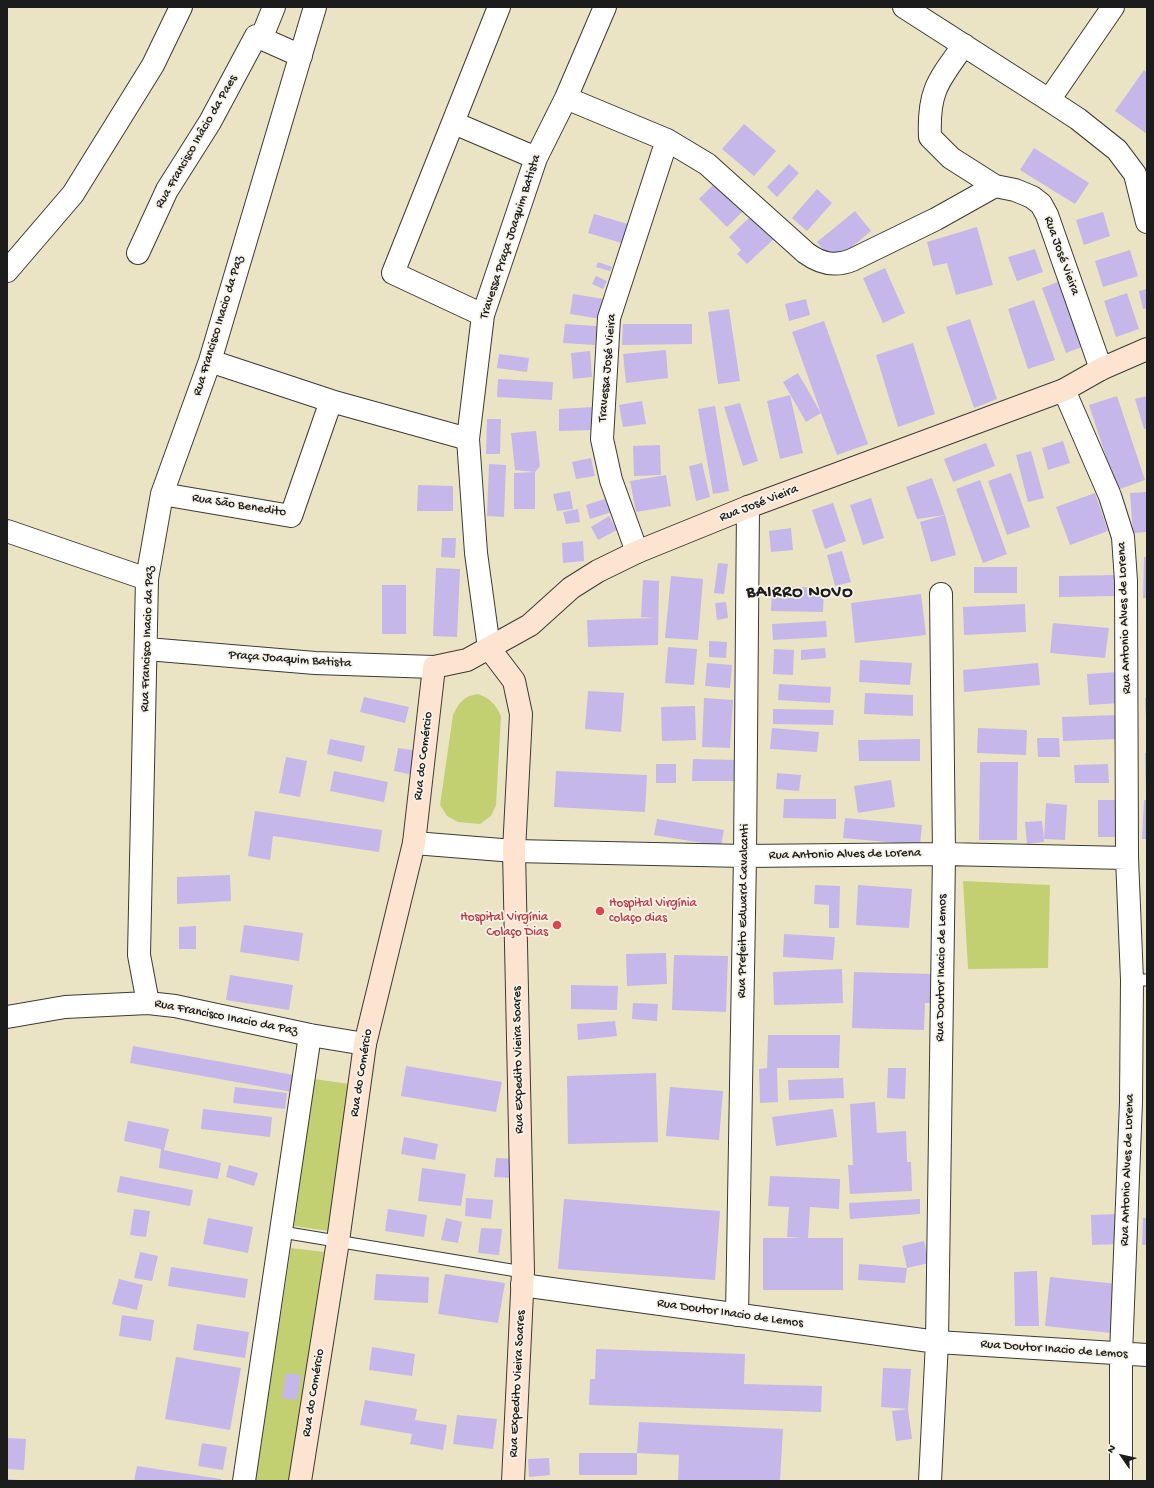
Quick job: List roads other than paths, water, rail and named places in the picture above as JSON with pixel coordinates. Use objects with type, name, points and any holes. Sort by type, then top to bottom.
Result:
[{"type":"main road","name":"Rua José Vieira","points":[[434,667],[467,660],[530,625],[570,588],[598,571],[637,552],[748,507],[1064,390],[1101,369],[1147,349]]},
{"type":"main road","name":"Rua Expedito Vieira Soares","points":[[489,648],[514,681],[521,714],[514,851],[523,1278],[513,1481]]},
{"type":"main road","name":"Rua do Comércio","points":[[300,1481],[338,1242],[364,1044],[414,842],[434,667]]},
{"type":"street","points":[[7,271],[73,194],[153,64],[181,7]]},
{"type":"street","name":"Rua Francisco Inâcio da Paes","points":[[138,253],[168,190],[210,122],[256,36],[261,39],[274,7]]},
{"type":"street","name":"Rua Francisco Inacio da Paz","points":[[315,7],[210,361],[162,494],[147,579],[147,649],[139,954],[148,1003],[175,1006],[310,1035],[364,1044]]},
{"type":"street","points":[[483,315],[393,273],[499,7]]},
{"type":"street","name":"Travessa Praça Joaquim Batista","points":[[489,648],[476,553],[468,439],[483,315],[536,158],[566,98],[605,7]]},
{"type":"street","points":[[904,7],[1050,100],[1078,119],[1117,150],[1141,172],[1147,222]]},
{"type":"street","points":[[1050,100],[1113,7]]},
{"type":"street","points":[[261,39],[300,56]]},
{"type":"street","name":"Rua José Vieira","points":[[964,45],[939,81],[931,98],[929,120],[930,137],[951,158],[995,186],[1024,193],[1037,200],[1044,209],[1101,369]]},
{"type":"street","points":[[566,98],[667,140],[707,164],[806,253],[824,263],[843,264],[852,260],[936,219],[995,186]]},
{"type":"street","points":[[454,123],[536,158]]},
{"type":"street","name":"Travessa José Vieira","points":[[637,552],[611,480],[602,439],[609,318],[667,140]]},
{"type":"street","points":[[210,361],[332,401],[468,439]]},
{"type":"street","name":"Rua Antonio Alves de Lorena","points":[[1064,390],[1110,496],[1123,537],[1127,626],[1127,858],[1139,980],[1139,1102],[1121,1354],[1121,1481]]},
{"type":"street","name":"Rua São Benedito","points":[[162,494],[291,516],[332,401]]},
{"type":"street","name":"Rua Prefeito Edward Cavalcanti","points":[[737,1315],[745,856],[748,507]]},
{"type":"street","points":[[7,531],[147,579]]},
{"type":"street","name":"Rua Doutor Inacio de Lemos","points":[[930,1481],[937,1342],[944,854],[941,594]]},
{"type":"street","name":"Praça Joaquim Batista","points":[[147,649],[315,663],[434,667]]},
{"type":"street","name":"Rua Antonio Alves de Lorena","points":[[414,842],[514,851],[745,856],[944,854],[1127,858]]},
{"type":"street","points":[[7,1017],[65,1007],[148,1003]]},
{"type":"street","points":[[244,1481],[310,1035]]},
{"type":"street","name":"Rua Doutor Inacio de Lemos","points":[[523,1278],[737,1315],[937,1342],[1147,1355]]},
{"type":"lane","points":[[282,1232],[523,1278]]},
{"type":"place","name":"Hospital Virgínia colaço dias","points":[[600,911]]},
{"type":"place","name":"Hospital Virgínia Colaço Dias","points":[[557,925]]},
{"type":"district","name":"BAIRRO NOVO","points":[[800,593]]}]
